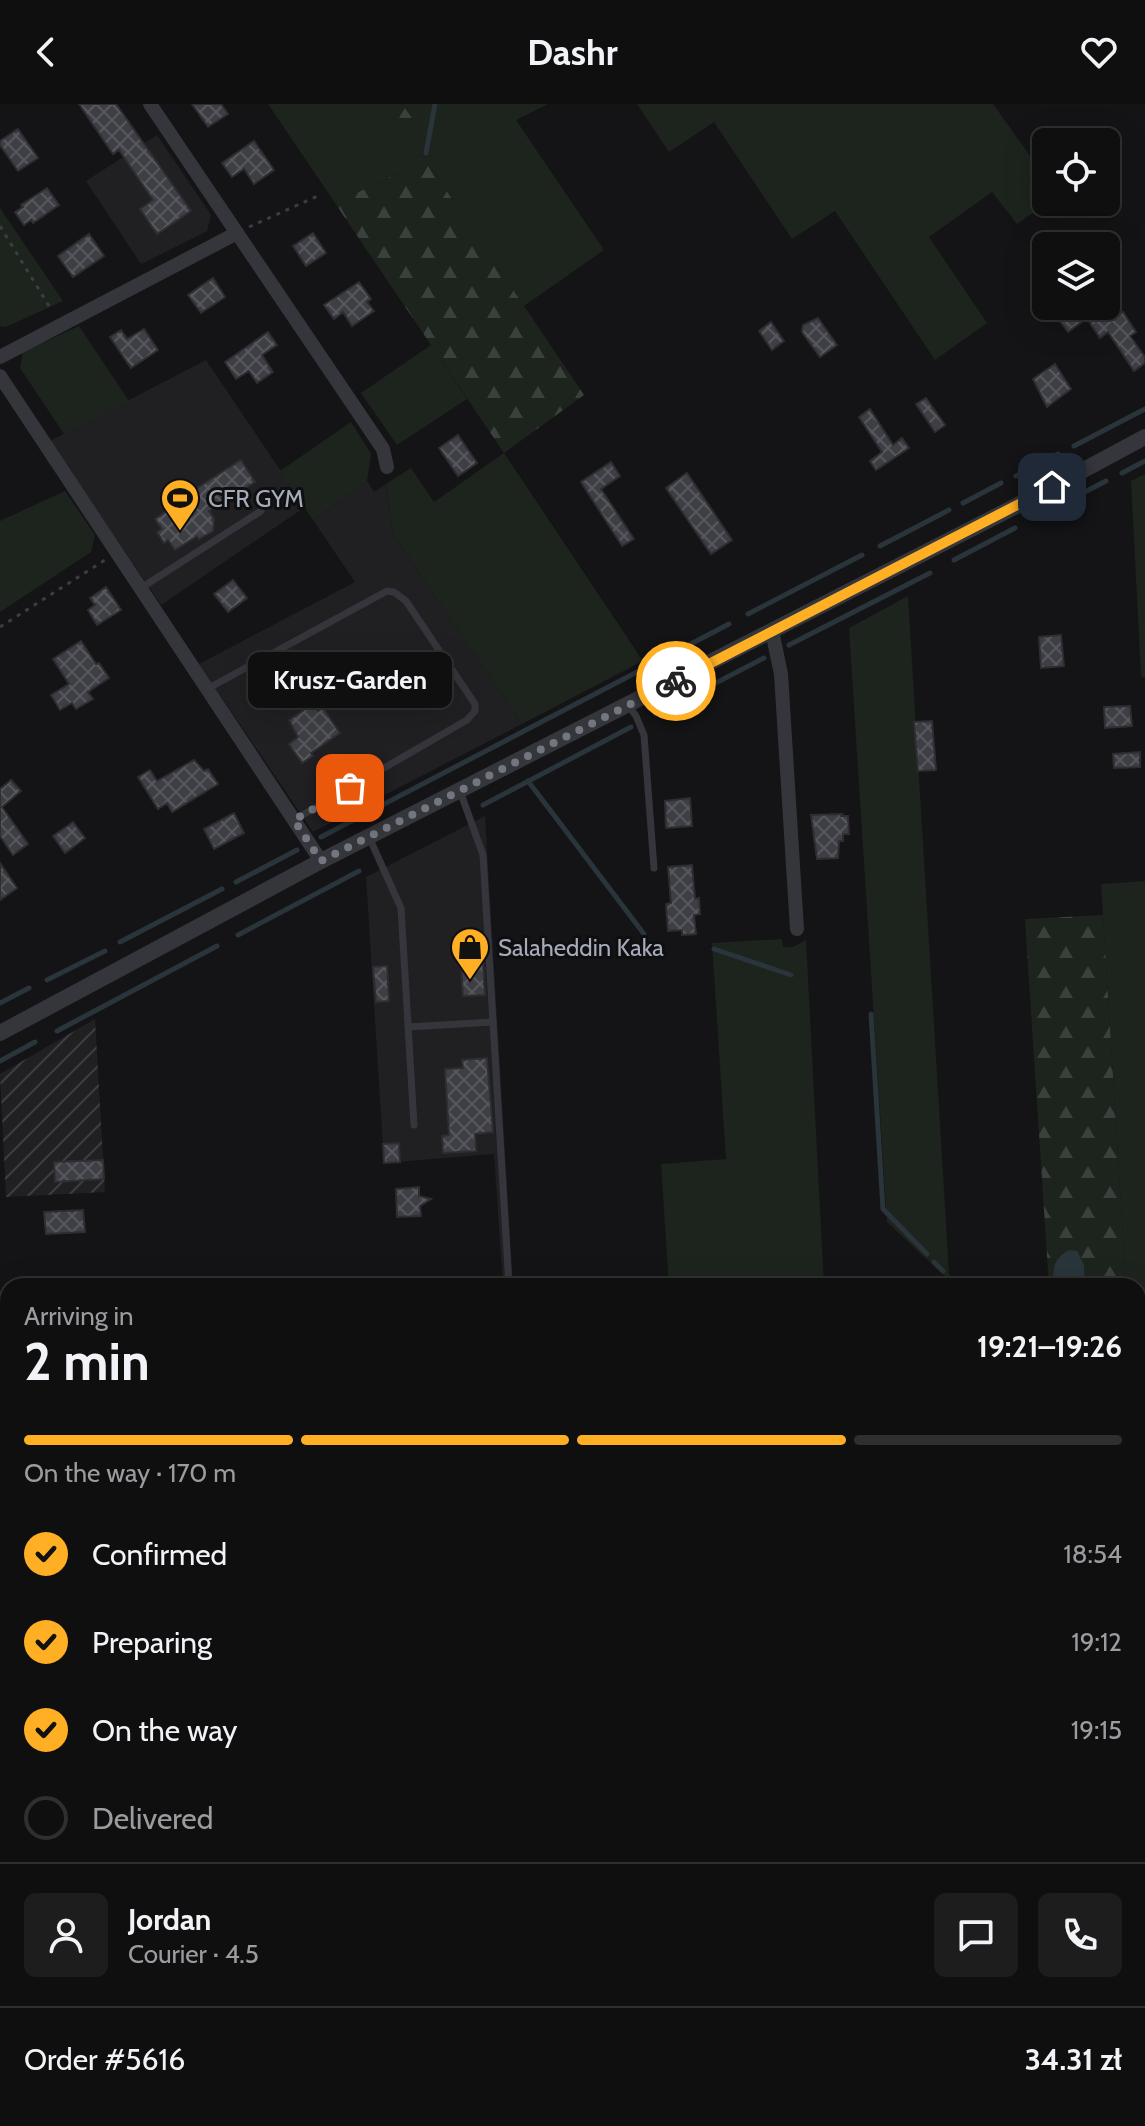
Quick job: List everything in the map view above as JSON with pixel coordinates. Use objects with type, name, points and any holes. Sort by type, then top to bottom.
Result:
[{"type":"street","points":[[150,104],[383,449],[387,467]]},
{"type":"street","points":[[0,357],[237,233]]},
{"type":"street","points":[[0,376],[321,861]]},
{"type":"street","points":[[0,1033],[321,861],[1024,502],[1145,437]]},
{"type":"street","points":[[772,631],[781,674],[797,929]]},
{"type":"lane","points":[[140,588],[261,511]]},
{"type":"lane","points":[[207,689],[387,591],[406,601],[475,704],[475,711],[467,720],[294,820]]},
{"type":"lane","points":[[628,705],[644,735],[654,868]]},
{"type":"lane","points":[[460,791],[483,855],[509,1278]]},
{"type":"lane","points":[[369,837],[401,908],[414,1125]]},
{"type":"lane","points":[[408,1027],[493,1022]]},
{"type":"path","points":[[237,233],[322,194]]},
{"type":"path","points":[[0,226],[60,324]]},
{"type":"path","points":[[0,627],[117,553]]},
{"type":"shaded area","points":[[157,135],[211,215],[207,231],[141,264],[86,181]]},
{"type":"shaded area","points":[[206,360],[305,507],[161,605],[50,441]]},
{"type":"shaded area","points":[[367,481],[374,492],[386,484],[393,534],[522,724],[313,832],[199,664],[355,582],[313,520]]},
{"type":"shaded area","points":[[485,816],[513,1278],[502,1278],[494,1154],[384,1163],[366,877]]},
{"type":"shaded area","points":[[95,1019],[105,1192],[6,1197],[0,1074]]},
{"type":"shaded area","points":[[1069,1250],[1077,1251],[1084,1265],[1085,1278],[1053,1278],[1060,1257]]},
{"type":"green space","points":[[268,104],[372,104],[392,132],[412,118],[402,104],[548,104],[516,120],[604,250],[524,306],[421,153],[401,172],[335,203]]},
{"type":"green space","points":[[372,104],[402,104],[412,118],[392,132]]},
{"type":"green space","points":[[637,104],[993,104],[1032,158],[1032,213],[1017,224],[992,192],[929,237],[987,323],[935,360],[835,211],[792,239],[714,122],[669,152]]},
{"type":"green space","points":[[421,153],[584,395],[504,453],[335,203],[401,172]]},
{"type":"green space","points":[[0,208],[63,301],[6,327],[0,326]]},
{"type":"green space","points":[[79,326],[129,401],[64,434],[20,368],[23,352]]},
{"type":"green space","points":[[431,345],[467,399],[397,445],[361,393]]},
{"type":"green space","points":[[351,422],[371,454],[367,481],[313,520],[280,471]]},
{"type":"green space","points":[[504,453],[643,661],[522,724],[393,534],[386,484],[411,468],[434,502]]},
{"type":"green space","points":[[1145,474],[1145,678],[1141,676],[1131,481]]},
{"type":"green space","points":[[65,491],[95,535],[91,552],[0,612],[0,521]]},
{"type":"green space","points":[[908,596],[951,1278],[947,1278],[887,1222],[849,628]]},
{"type":"green space","points":[[1145,881],[1145,1278],[1126,1278],[1101,884]]},
{"type":"green space","points":[[1103,915],[1126,1278],[1048,1278],[1025,919]]},
{"type":"green space","points":[[782,939],[783,947],[793,947],[806,940],[824,1278],[668,1278],[661,1164],[726,1159],[712,943]]},
{"type":"building","points":[[79,104],[116,104],[191,211],[157,234],[140,209],[153,200],[119,150],[113,154]]},
{"type":"building","points":[[192,104],[221,104],[228,114],[208,127]]},
{"type":"building","points":[[18,129],[38,158],[18,171],[0,141]]},
{"type":"building","points":[[254,141],[274,170],[254,184],[244,169],[232,177],[222,163]]},
{"type":"building","points":[[47,188],[59,205],[33,223],[31,220],[24,225],[15,212]]},
{"type":"building","points":[[313,233],[326,253],[306,266],[293,246]]},
{"type":"building","points":[[89,234],[104,256],[73,277],[58,256]]},
{"type":"building","points":[[213,278],[225,297],[201,313],[188,295]]},
{"type":"building","points":[[359,282],[371,299],[367,302],[374,311],[352,326],[343,312],[334,319],[324,305]]},
{"type":"building","points":[[1123,312],[1136,332],[1130,336],[1145,357],[1145,363],[1134,371],[1108,332],[1100,338],[1090,323],[1095,320],[1120,320]]},
{"type":"building","points":[[818,318],[837,345],[820,357],[802,332],[803,325]]},
{"type":"building","points":[[1059,320],[1084,320],[1068,332]]},
{"type":"building","points":[[771,322],[784,341],[772,350],[759,331]]},
{"type":"building","points":[[144,329],[158,350],[131,368],[110,337],[121,330],[127,339]]},
{"type":"building","points":[[268,332],[277,345],[262,355],[273,372],[257,383],[249,371],[236,379],[225,362]]},
{"type":"building","points":[[1055,364],[1071,389],[1047,407],[1033,379]]},
{"type":"building","points":[[926,398],[945,425],[935,432],[916,404]]},
{"type":"building","points":[[870,409],[893,445],[902,438],[909,448],[876,470],[870,461],[882,452],[859,417]]},
{"type":"building","points":[[458,435],[477,463],[458,476],[439,448]]},
{"type":"building","points":[[241,460],[255,482],[209,511],[214,519],[213,531],[199,539],[197,536],[175,550],[168,540],[164,543],[157,532],[162,529],[155,519]]},
{"type":"building","points":[[611,462],[620,476],[601,489],[634,539],[622,546],[581,482]]},
{"type":"building","points":[[687,473],[732,540],[711,554],[666,488]]},
{"type":"building","points":[[233,580],[247,598],[228,612],[214,594]]},
{"type":"building","points":[[106,587],[121,610],[97,625],[88,610],[95,605],[90,598]]},
{"type":"building","points":[[1061,635],[1064,666],[1041,668],[1039,637]]},
{"type":"building","points":[[81,641],[109,678],[88,692],[93,699],[76,709],[72,703],[60,710],[51,695],[69,684],[53,659]]},
{"type":"building","points":[[313,704],[318,711],[323,708],[340,733],[302,763],[289,744],[298,737],[289,720]]},
{"type":"building","points":[[1130,706],[1132,726],[1105,728],[1104,707]]},
{"type":"building","points":[[932,721],[936,770],[918,771],[914,722]]},
{"type":"building","points":[[1140,752],[1140,767],[1114,768],[1113,754]]},
{"type":"building","points":[[194,760],[204,771],[208,769],[218,784],[172,812],[167,803],[158,809],[138,777],[150,770],[157,781]]},
{"type":"building","points":[[11,780],[21,791],[2,807],[28,844],[13,855],[0,836],[0,789]]},
{"type":"building","points":[[690,798],[692,826],[666,828],[665,801]]},
{"type":"building","points":[[234,813],[244,833],[214,849],[204,829]]},
{"type":"building","points":[[811,815],[848,816],[849,834],[843,834],[843,841],[839,841],[838,858],[817,859]]},
{"type":"building","points":[[73,822],[85,838],[65,853],[53,836]]},
{"type":"building","points":[[0,863],[17,888],[0,900]]},
{"type":"building","points":[[692,865],[695,899],[699,898],[700,914],[694,915],[696,934],[682,935],[682,930],[668,931],[666,904],[671,903],[668,867]]},
{"type":"building","points":[[483,963],[485,995],[463,996],[461,964]]},
{"type":"building","points":[[387,966],[389,1001],[376,1002],[373,967]]},
{"type":"building","points":[[487,1058],[493,1132],[475,1134],[476,1151],[443,1153],[442,1136],[449,1135],[445,1069],[463,1068],[462,1060]]},
{"type":"building","points":[[399,1143],[400,1162],[384,1163],[383,1144]]},
{"type":"building","points":[[103,1160],[104,1179],[55,1182],[54,1162]]},
{"type":"building","points":[[419,1187],[419,1196],[431,1199],[420,1206],[421,1216],[397,1217],[396,1189]]},
{"type":"building","points":[[83,1210],[85,1232],[46,1234],[44,1212]]},
{"type":"waterway","points":[[426,153],[435,104]]},
{"type":"waterway","points":[[1074,446],[1145,409]]},
{"type":"waterway","points":[[1016,476],[1058,454]]},
{"type":"waterway","points":[[1122,473],[1145,461]]},
{"type":"waterway","points":[[1040,515],[1106,481]]},
{"type":"waterway","points":[[963,503],[1001,483]]},
{"type":"waterway","points":[[880,546],[949,510]]},
{"type":"waterway","points":[[954,560],[1015,528]]},
{"type":"waterway","points":[[748,614],[862,555]]},
{"type":"waterway","points":[[789,645],[930,573]]},
{"type":"waterway","points":[[321,837],[729,624]]},
{"type":"waterway","points":[[656,714],[764,658]]},
{"type":"waterway","points":[[483,805],[631,727]]},
{"type":"waterway","points":[[528,781],[644,934]]},
{"type":"waterway","points":[[236,882],[297,850]]},
{"type":"waterway","points":[[238,935],[359,871]]},
{"type":"waterway","points":[[120,942],[222,889]]},
{"type":"waterway","points":[[57,1031],[217,946]]},
{"type":"waterway","points":[[714,949],[791,975]]},
{"type":"waterway","points":[[47,980],[105,951]]},
{"type":"waterway","points":[[0,1003],[29,988]]},
{"type":"waterway","points":[[871,1014],[883,1209],[927,1254]]},
{"type":"waterway","points":[[0,1061],[35,1042]]},
{"type":"waterway","points":[[934,1262],[943,1271]]},
{"type":"way so far","points":[[350,788],[294,820],[321,861],[676,681]]},
{"type":"place","name":"CFR GYM","points":[[180,532]]},
{"type":"place","name":"Krusz-Garden","points":[[350,788]]},
{"type":"place","name":"Salaheddin Kaka","points":[[470,981]]},
{"type":"route","points":[[676,681],[1052,487]]}]
